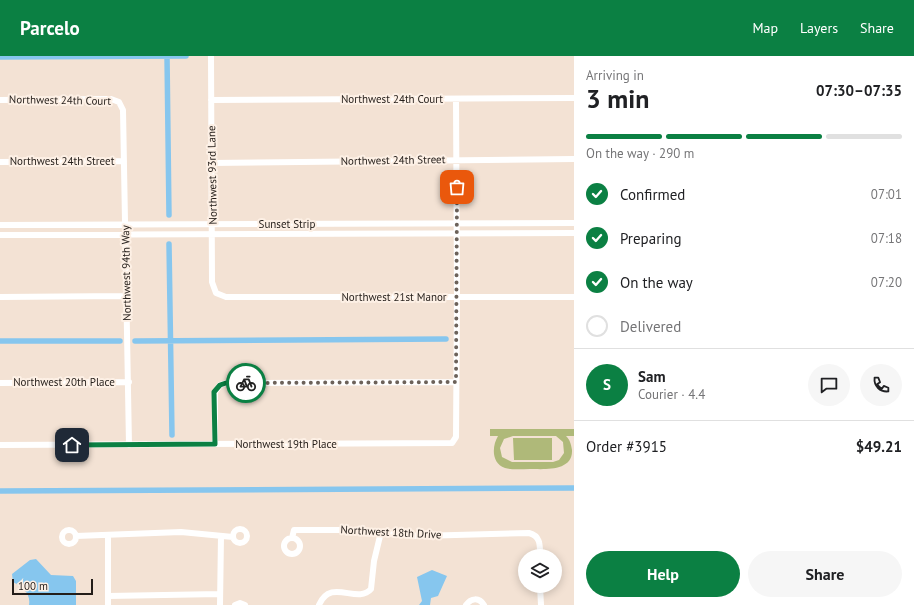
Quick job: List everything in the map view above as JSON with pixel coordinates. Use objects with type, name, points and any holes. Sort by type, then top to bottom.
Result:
[{"type":"street","name":"Northwest 93rd Lane","points":[[211,56],[212,282],[216,292]]},
{"type":"street","name":"Northwest 24th Court","points":[[211,100],[574,98]]},
{"type":"street","name":"Northwest 24th Court","points":[[0,100],[111,99],[119,102]]},
{"type":"street","points":[[215,444],[214,392],[220,385],[226,383],[456,382],[456,99]]},
{"type":"street","name":"Northwest 94th Way","points":[[119,102],[123,110],[130,445]]},
{"type":"street","name":"Northwest 24th Street","points":[[211,163],[574,159]]},
{"type":"street","name":"Northwest 24th Street","points":[[0,162],[124,161]]},
{"type":"street","name":"Sunset Strip","points":[[0,225],[574,222]]},
{"type":"street","name":"Sunset Strip","points":[[0,235],[574,233]]},
{"type":"street","name":"Northwest 21st Manor","points":[[216,292],[226,297],[574,297]]},
{"type":"street","points":[[0,297],[126,296]]},
{"type":"street","name":"Northwest 20th Place","points":[[0,382],[129,382]]},
{"type":"street","name":"Northwest 19th Place","points":[[0,445],[452,443],[456,437],[456,382]]},
{"type":"street","name":"Northwest 18th Drive","points":[[292,538],[294,530],[353,530],[419,536],[529,533],[536,535],[539,541],[540,549]]},
{"type":"street","points":[[76,536],[181,532],[234,537]]},
{"type":"street","points":[[319,605],[322,597],[329,593],[360,597],[369,593],[371,589],[374,561],[381,532]]},
{"type":"street","points":[[108,535],[108,605]]},
{"type":"street","points":[[220,605],[221,536]]},
{"type":"street","points":[[540,593],[541,605]]},
{"type":"street","points":[[108,596],[220,594]]},
{"type":"street","points":[[466,605],[468,601],[474,599],[480,601],[484,605]]},
{"type":"street","points":[[235,605],[240,603],[245,605]]},
{"type":"green space","points":[[490,429],[574,429],[574,436],[566,436],[572,450],[571,457],[568,462],[563,466],[550,469],[511,469],[500,466],[494,454],[498,436],[490,436]],"holes":[[[513,436],[556,436],[563,442],[564,453],[559,460],[553,462],[512,462],[502,457],[500,448],[504,439]]]},
{"type":"green space","points":[[513,438],[552,438],[552,460],[514,460]]},
{"type":"water","points":[[36,559],[51,575],[73,576],[76,581],[76,605],[29,605],[29,597],[23,588],[13,582],[12,574],[30,560]]},
{"type":"water","points":[[432,570],[447,576],[438,596],[431,598],[430,605],[419,605],[422,601],[417,577]]},
{"type":"waterway","points":[[167,56],[169,215]]},
{"type":"waterway","points":[[0,57],[186,56]]},
{"type":"waterway","points":[[169,244],[172,435]]},
{"type":"waterway","points":[[135,341],[446,339]]},
{"type":"waterway","points":[[0,341],[120,341]]},
{"type":"waterway","points":[[0,491],[574,488]]},
{"type":"way so far","points":[[246,383],[456,382],[457,187]]},
{"type":"route","points":[[72,445],[215,444],[214,392],[220,385],[226,383],[246,383]]}]
